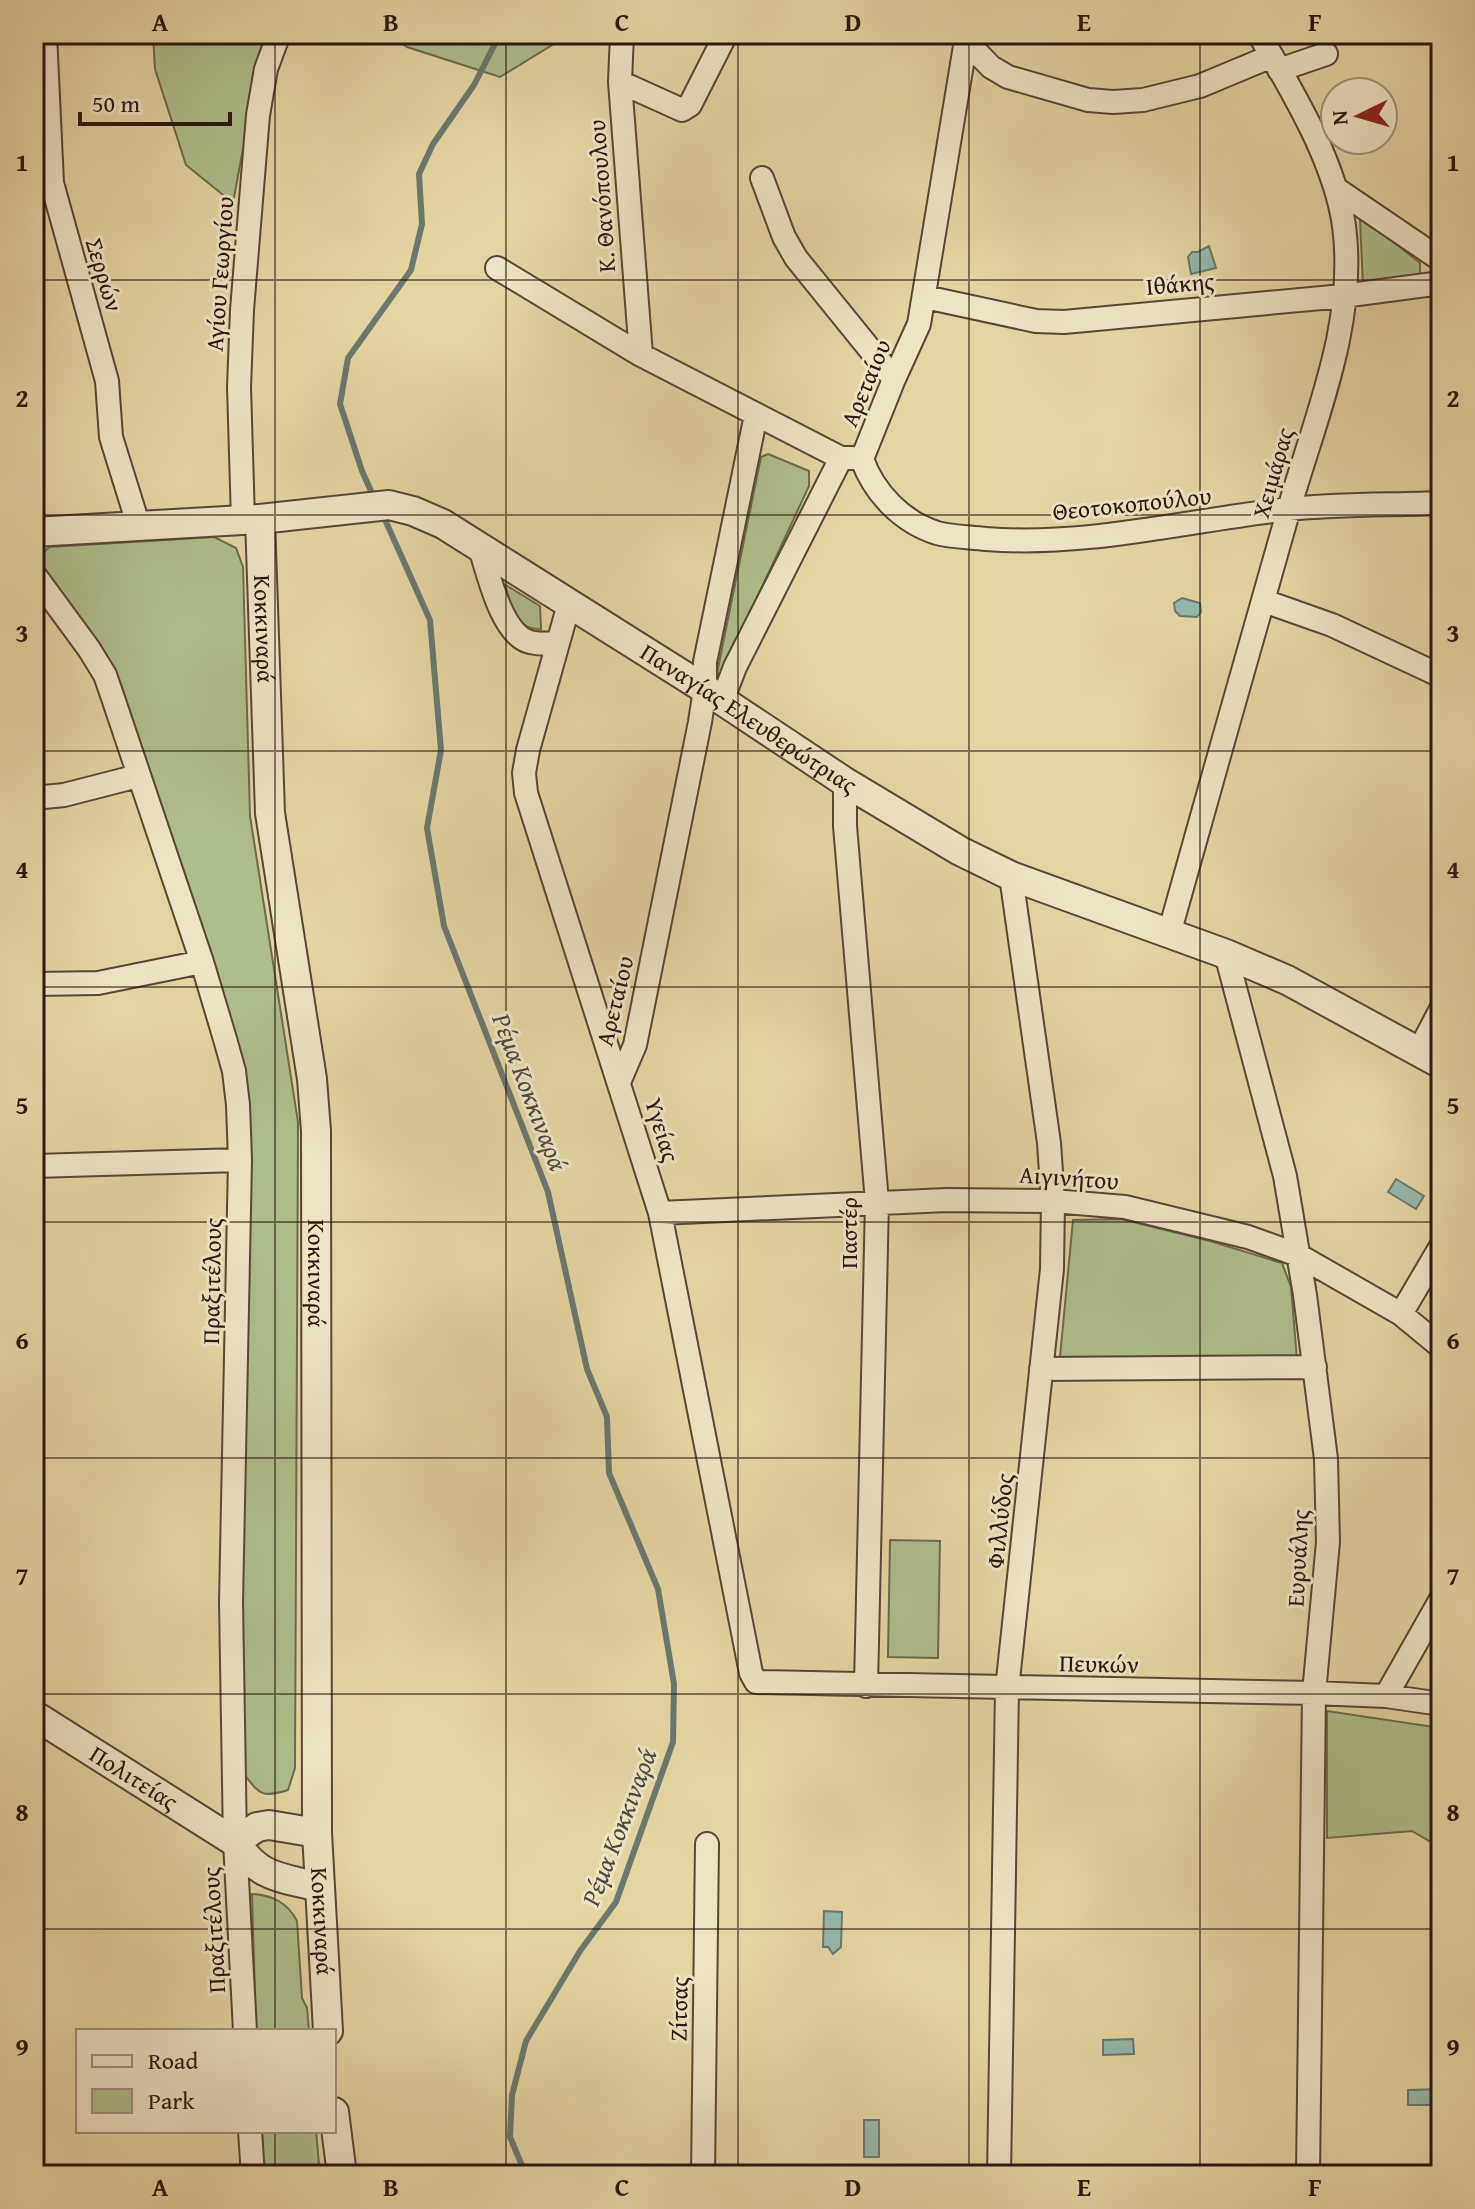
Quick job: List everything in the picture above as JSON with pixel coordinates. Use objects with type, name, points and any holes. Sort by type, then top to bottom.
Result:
[{"type":"street","name":"Σερρών","points":[[45,34],[52,183],[103,366],[111,437],[139,527]]},
{"type":"street","name":"Αγίου Γεωργίου","points":[[252,520],[239,387],[242,310],[258,115],[266,69],[279,34]]},
{"type":"street","name":"Κ. Θανόπουλου","points":[[622,34],[620,82],[641,355]]},
{"type":"street","points":[[620,82],[682,110],[690,105],[726,34]]},
{"type":"street","name":"Χειμάρας","points":[[1169,934],[1328,382],[1341,325],[1346,261],[1338,190],[1320,149],[1259,34]]},
{"type":"street","points":[[962,37],[991,67],[1008,77],[1088,100],[1113,102],[1143,100],[1276,63],[1326,54]]},
{"type":"street","name":"Αρεταίου","points":[[620,1080],[635,1045],[713,695],[735,667],[852,458],[919,324],[962,37]]},
{"type":"street","points":[[762,178],[784,237],[796,258],[894,379]]},
{"type":"street","points":[[1338,190],[1441,260]]},
{"type":"street","points":[[497,268],[641,355],[756,415],[852,458]]},
{"type":"street","name":"Ιθάκης","points":[[925,297],[1036,321],[1064,322],[1343,296],[1441,283]]},
{"type":"street","name":"Αρεταίου","points":[[713,695],[705,662],[756,415]]},
{"type":"street","name":"Θεοτοκοπούλου","points":[[852,458],[887,500],[918,526],[940,534],[1016,541],[1074,537],[1289,509],[1441,503]]},
{"type":"street","name":"Παναγίας Ελευθερώτριας","points":[[34,532],[252,520],[389,505],[413,511],[443,524],[845,782],[960,851],[1011,876],[1226,954],[1287,980],[1430,1058]]},
{"type":"street","name":"Κοκκιναρά","points":[[252,520],[270,813],[312,1079],[316,1131],[317,1833],[328,2029]]},
{"type":"street","points":[[480,548],[513,633],[526,641],[558,643]]},
{"type":"street","name":"Πραξιτέλους","points":[[34,574],[105,675],[202,962],[234,1071],[240,1160],[231,1602],[235,1842],[245,2029]]},
{"type":"street","points":[[1264,601],[1332,625],[1441,676]]},
{"type":"street","name":"Υγείας","points":[[569,604],[528,750],[524,773],[526,793],[660,1213],[751,1673],[756,1682]]},
{"type":"street","points":[[34,798],[64,795],[138,776]]},
{"type":"street","name":"Παστέρ","points":[[845,782],[845,826],[877,1202],[866,1686]]},
{"type":"street","name":"Φιλλύδος","points":[[999,2175],[1007,1689],[1052,1269],[1053,1201],[1049,1143],[1011,876]]},
{"type":"street","name":"Ευρυάλης","points":[[1226,954],[1285,1176],[1315,1367],[1328,1498],[1328,1542],[1314,1693],[1308,2175]]},
{"type":"street","points":[[34,984],[98,983],[202,962]]},
{"type":"street","points":[[1430,1058],[1441,1009]]},
{"type":"street","points":[[34,1166],[240,1160]]},
{"type":"street","name":"Αιγινήτου","points":[[660,1213],[877,1202],[1053,1201],[1125,1207],[1248,1237],[1298,1255],[1401,1314],[1441,1347]]},
{"type":"street","points":[[1401,1314],[1441,1246]]},
{"type":"street","points":[[1041,1369],[1315,1367]]},
{"type":"street","points":[[1386,1696],[1441,1599]]},
{"type":"street","name":"Πευκών","points":[[756,1682],[1314,1693],[1386,1696],[1441,1704]]},
{"type":"street","name":"Πολιτείας","points":[[34,1715],[235,1842],[249,1863],[262,1872],[318,1887]]},
{"type":"street","points":[[235,1842],[257,1827],[269,1825],[317,1833]]},
{"type":"street","name":"Ζίτσας","points":[[703,2175],[707,1844]]},
{"type":"street","points":[[336,2128],[342,2175]]},
{"type":"street","points":[[250,2133],[253,2175]]},
{"type":"green space","points":[[153,34],[271,34],[257,73],[233,203],[186,165],[155,69]]},
{"type":"green space","points":[[389,34],[570,34],[500,77],[407,47]]},
{"type":"green space","points":[[1362,217],[1420,263],[1420,275],[1363,286]]},
{"type":"green space","points":[[768,454],[809,471],[809,486],[721,675],[717,673],[761,457]]},
{"type":"green space","points":[[214,537],[236,548],[243,567],[250,816],[298,1122],[295,1768],[288,1790],[272,1794],[262,1793],[244,1774],[239,1605],[251,1169],[248,1108],[122,690],[41,571],[40,563],[42,554],[50,547]]},
{"type":"green space","points":[[504,584],[540,606],[541,629],[520,621]]},
{"type":"green space","points":[[1121,1219],[1282,1263],[1291,1287],[1297,1360],[1060,1357],[1073,1220]]},
{"type":"green space","points":[[890,1540],[940,1541],[938,1658],[888,1657]]},
{"type":"green space","points":[[1327,1711],[1441,1728],[1441,1848],[1412,1831],[1327,1838]]},
{"type":"green space","points":[[252,1894],[278,1901],[289,1909],[297,1921],[302,1998],[307,2008],[309,2029],[256,2029]]},
{"type":"green space","points":[[262,2133],[316,2133],[320,2175],[264,2175]]},
{"type":"water","points":[[1209,246],[1216,268],[1191,274],[1188,257],[1192,252]]},
{"type":"water","points":[[1182,598],[1200,603],[1201,612],[1197,617],[1180,616],[1175,611],[1174,603]]},
{"type":"water","points":[[1396,1179],[1424,1196],[1416,1209],[1388,1192]]},
{"type":"water","points":[[824,1911],[842,1912],[841,1947],[833,1954],[828,1947],[823,1947]]},
{"type":"water","points":[[1133,2039],[1134,2054],[1103,2055],[1103,2040]]},
{"type":"water","points":[[1441,2089],[1441,2105],[1408,2105],[1408,2090]]},
{"type":"water","points":[[864,2120],[879,2120],[879,2157],[864,2157]]},
{"type":"waterway","name":"Ρέμα Κοκκιναρά","points":[[375,500],[340,404],[348,358],[411,270],[422,224],[419,174],[433,144],[474,85],[500,34]]},
{"type":"waterway","name":"Ρέμα Κοκκιναρά","points":[[382,513],[430,620],[441,750],[427,828],[444,926],[548,1192],[587,1369],[607,1417],[609,1473],[658,1589],[674,1684],[673,1742],[616,1902],[580,1951],[526,2041],[512,2095],[510,2137],[526,2175]]}]
